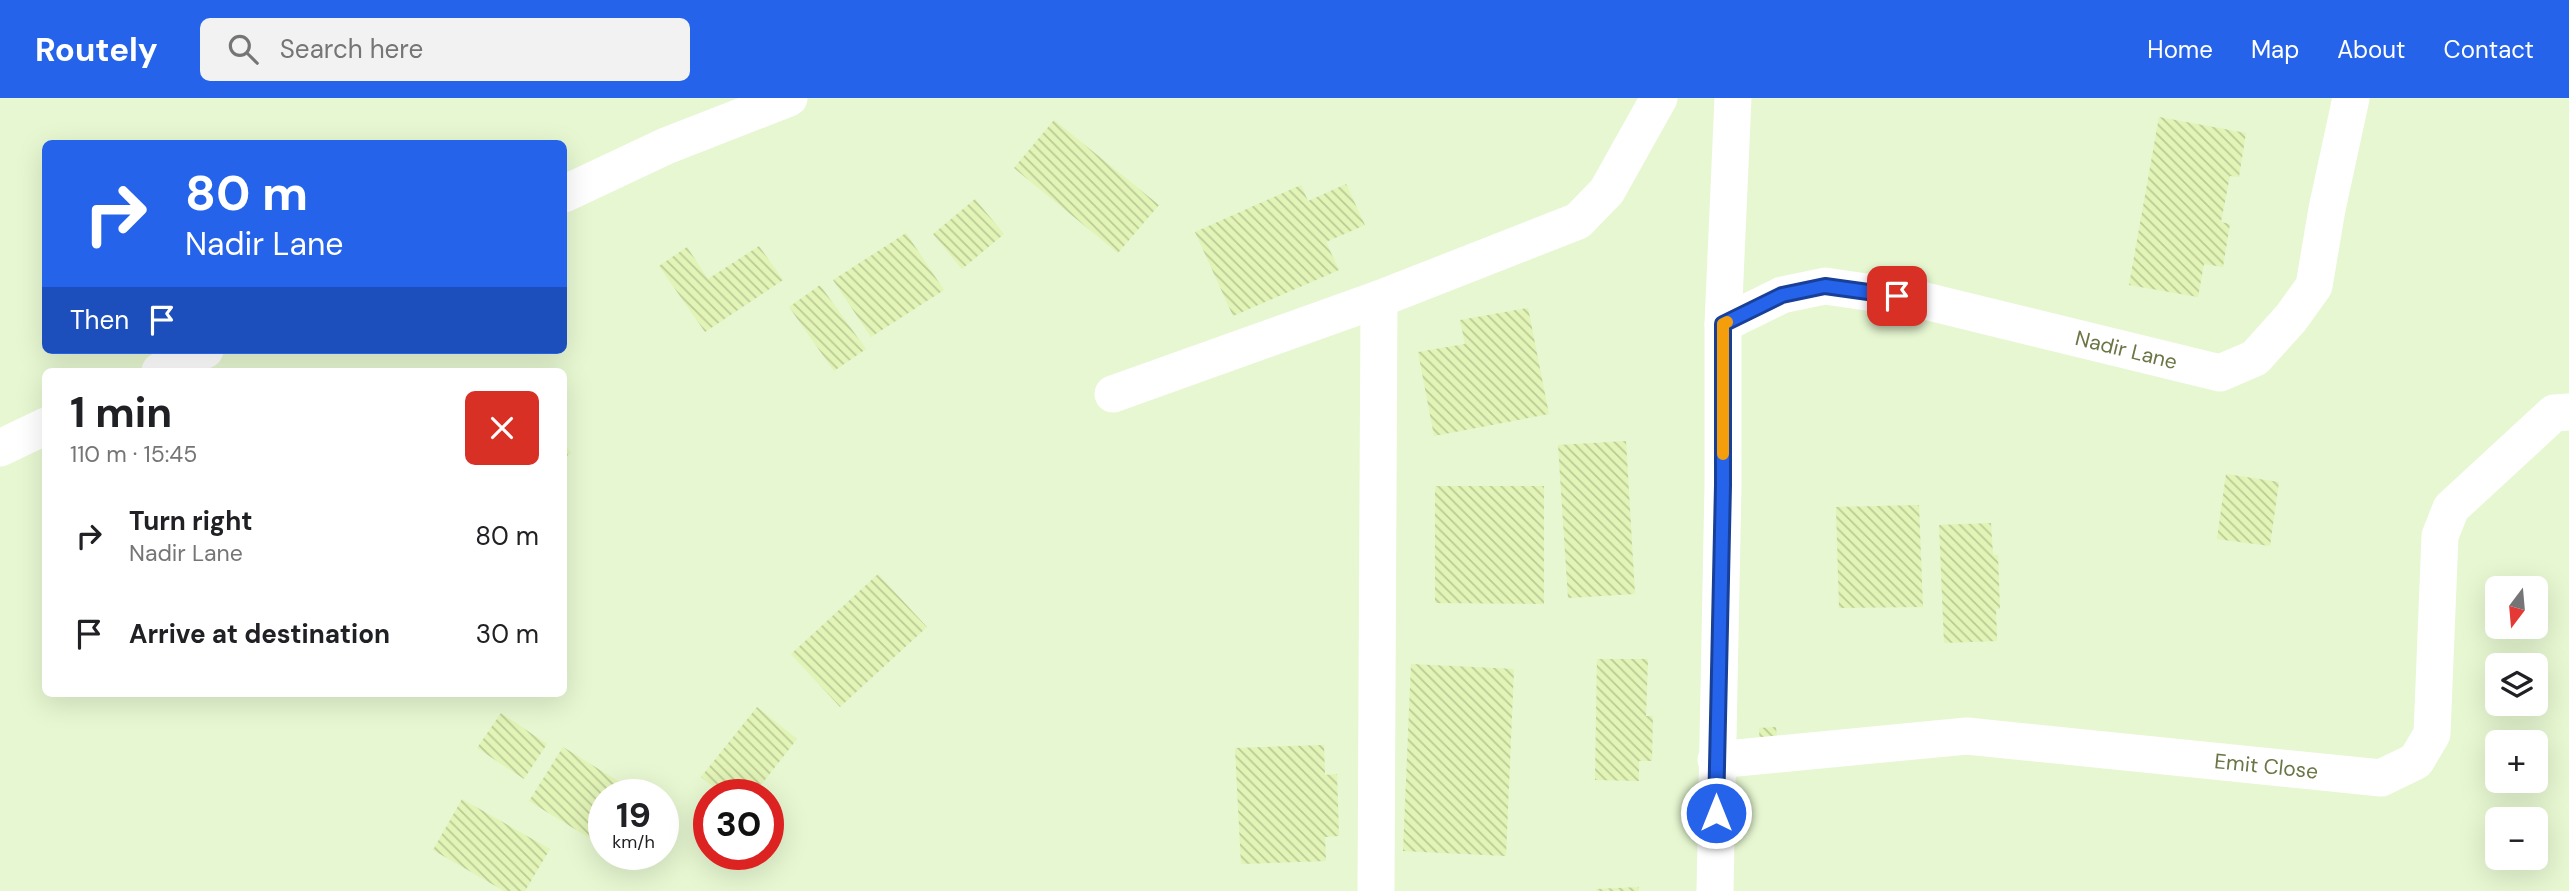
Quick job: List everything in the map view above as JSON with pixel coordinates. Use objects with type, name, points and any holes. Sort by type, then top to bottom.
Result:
[{"type":"street","points":[[567,193],[666,146],[789,98]]},
{"type":"street","points":[[1113,394],[1379,299],[1578,222],[1607,191],[1660,98]]},
{"type":"street","points":[[1715,891],[1723,498],[1723,324],[1733,98]]},
{"type":"street","name":"Nadir Lane","points":[[1723,324],[1782,295],[1825,286],[1922,300],[2220,373],[2255,358],[2291,318],[2314,286],[2327,209],[2351,98]]},
{"type":"street","points":[[1376,891],[1379,299]]},
{"type":"street","points":[[166,368],[196,354]]},
{"type":"street","name":"Emit Close","points":[[1716,760],[1967,736],[2381,778],[2416,761],[2432,734],[2440,536],[2451,508],[2561,412]]},
{"type":"street","points":[[0,448],[42,428]]},
{"type":"shaded area","points":[[0,98],[2569,98],[2569,891],[0,891]]},
{"type":"building","points":[[2159,117],[2246,133],[2239,177],[2230,176],[2221,222],[2230,224],[2223,267],[2204,264],[2198,297],[2129,285]]},
{"type":"building","points":[[1054,120],[1159,205],[1118,253],[1014,168]]},
{"type":"building","points":[[1346,184],[1365,225],[1326,242],[1339,270],[1233,316],[1195,232],[1301,185],[1308,201]]},
{"type":"building","points":[[975,199],[1004,234],[962,269],[933,234]]},
{"type":"building","points":[[906,233],[944,290],[871,337],[833,280]]},
{"type":"building","points":[[759,246],[783,280],[705,332],[659,266],[687,247],[708,279]]},
{"type":"building","points":[[820,285],[866,349],[834,371],[789,307]]},
{"type":"building","points":[[1528,308],[1549,414],[1434,436],[1418,352],[1465,344],[1460,320]]},
{"type":"building","points":[[1626,441],[1635,594],[1568,598],[1558,445]]},
{"type":"building","points":[[2226,474],[2279,482],[2270,546],[2217,539]]},
{"type":"building","points":[[1435,486],[1544,486],[1544,604],[1435,603]]},
{"type":"building","points":[[1919,505],[1923,607],[1839,608],[1836,507]]},
{"type":"building","points":[[1991,523],[1993,555],[1998,555],[2000,609],[1996,609],[1997,641],[1944,643],[1939,525]]},
{"type":"building","points":[[878,574],[927,627],[840,707],[791,654]]},
{"type":"building","points":[[1597,659],[1648,659],[1646,716],[1653,716],[1652,761],[1639,761],[1639,781],[1595,780]]},
{"type":"building","points":[[1411,664],[1514,669],[1506,856],[1403,851]]},
{"type":"building","points":[[757,707],[797,739],[766,779],[701,777]]},
{"type":"building","points":[[501,713],[547,744],[524,779],[477,748]]},
{"type":"building","points":[[1776,727],[1778,749],[1760,750],[1759,728]]},
{"type":"building","points":[[1324,745],[1325,775],[1337,774],[1339,836],[1325,837],[1326,861],[1241,864],[1235,748]]},
{"type":"building","points":[[563,747],[615,779],[588,779],[588,837],[529,801]]},
{"type":"building","points":[[462,799],[550,849],[525,891],[504,891],[433,850]]},
{"type":"building","points":[[1639,887],[1639,891],[1596,891],[1596,889]]},
{"type":"slow traffic","points":[[1723,454],[1723,324],[1727,322]]},
{"type":"route","points":[[1716,813],[1723,485],[1723,324],[1782,295],[1825,286],[1897,296]]}]
